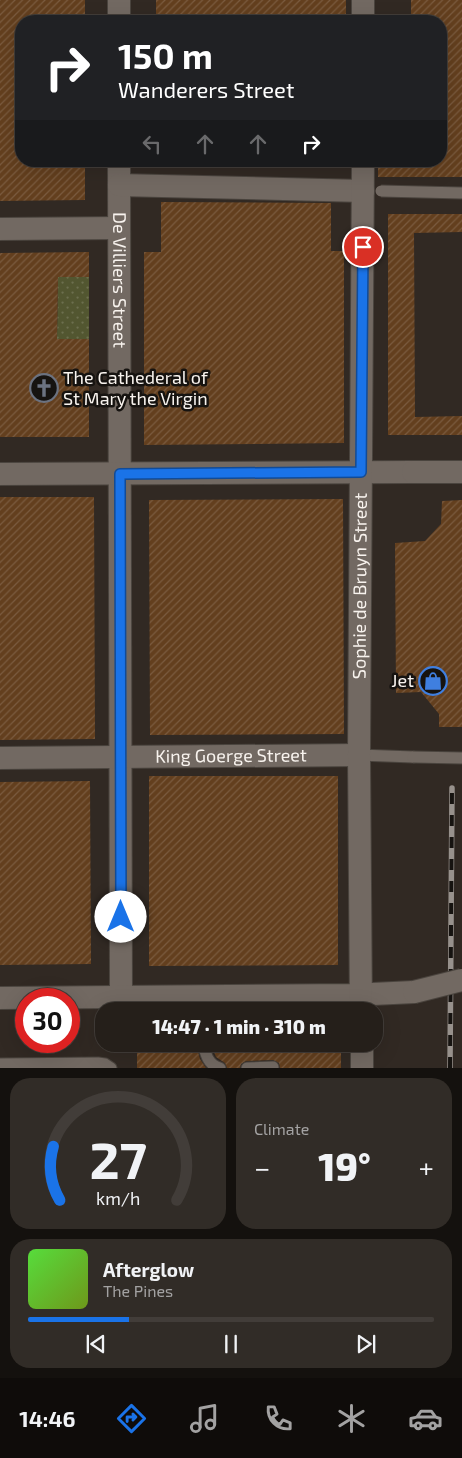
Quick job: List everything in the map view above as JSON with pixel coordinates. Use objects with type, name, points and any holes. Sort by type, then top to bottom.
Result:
[{"type":"street","points":[[119,0],[119,15]]},
{"type":"street","points":[[363,0],[363,15]]},
{"type":"street","name":"De Villiers Street","points":[[119,167],[121,997]]},
{"type":"street","name":"Sophie de Bruyn Street","points":[[361,1002],[361,472],[372,191],[365,167]]},
{"type":"street","points":[[119,185],[372,191]]},
{"type":"street","points":[[0,229],[119,228]]},
{"type":"street","points":[[0,474],[462,472]]},
{"type":"street","name":"King Goerge Street","points":[[0,758],[360,755]]},
{"type":"street","points":[[361,1002],[414,992],[462,980]]},
{"type":"street","points":[[0,998],[121,997],[180,1002]]},
{"type":"street","points":[[362,1052],[362,1068]]},
{"type":"lane","points":[[372,191],[462,193]]},
{"type":"lane","name":"King Goerge Street","points":[[360,755],[462,758]]},
{"type":"lane","points":[[205,1052],[206,1057],[214,1066],[220,1068]]},
{"type":"lane","points":[[0,1064],[98,1063],[105,1064],[111,1068]]},
{"type":"lane","points":[[247,1068],[273,1067]]},
{"type":"green space","points":[[58,277],[89,277],[89,339],[57,339]]},
{"type":"building","points":[[0,0],[85,0],[85,15],[15,15],[15,167],[85,167],[85,200],[0,201]]},
{"type":"building","points":[[156,0],[346,0],[346,15],[156,15]]},
{"type":"building","points":[[411,0],[462,0],[462,177],[378,177],[378,167],[447,167],[447,15],[411,15]]},
{"type":"building","points":[[161,202],[331,203],[331,251],[344,251],[344,443],[144,445],[144,252],[161,252]]},
{"type":"building","points":[[388,214],[462,214],[462,232],[414,233],[415,417],[462,416],[462,435],[388,435]]},
{"type":"building","name":"The Cathederal of St Mary the Virgin","points":[[89,252],[89,277],[58,277],[57,339],[89,339],[89,437],[0,437],[0,253]]},
{"type":"building","points":[[0,497],[94,497],[95,739],[0,740]]},
{"type":"building","points":[[343,499],[344,734],[150,735],[149,500]]},
{"type":"building","points":[[462,500],[462,727],[439,727],[439,714],[421,692],[396,693],[395,543],[425,541],[441,524],[442,501]]},
{"type":"building","points":[[149,776],[338,776],[338,965],[149,966]]},
{"type":"building","points":[[90,781],[91,964],[0,965],[0,782]]},
{"type":"building","points":[[137,1052],[198,1052],[206,1068],[137,1068]]},
{"type":"building","points":[[214,1052],[341,1052],[341,1068],[280,1068],[279,1063],[273,1060],[246,1061],[241,1064],[240,1068],[227,1068],[225,1063],[216,1057]]},
{"type":"railway","points":[[450,1068],[452,788]]},
{"type":"place","name":"The Cathederal of St Mary the Virgin","points":[[44,388]]},
{"type":"place","name":"Jet","points":[[433,681]]},
{"type":"route","points":[[121,917],[120,474],[361,472],[363,247]]}]
